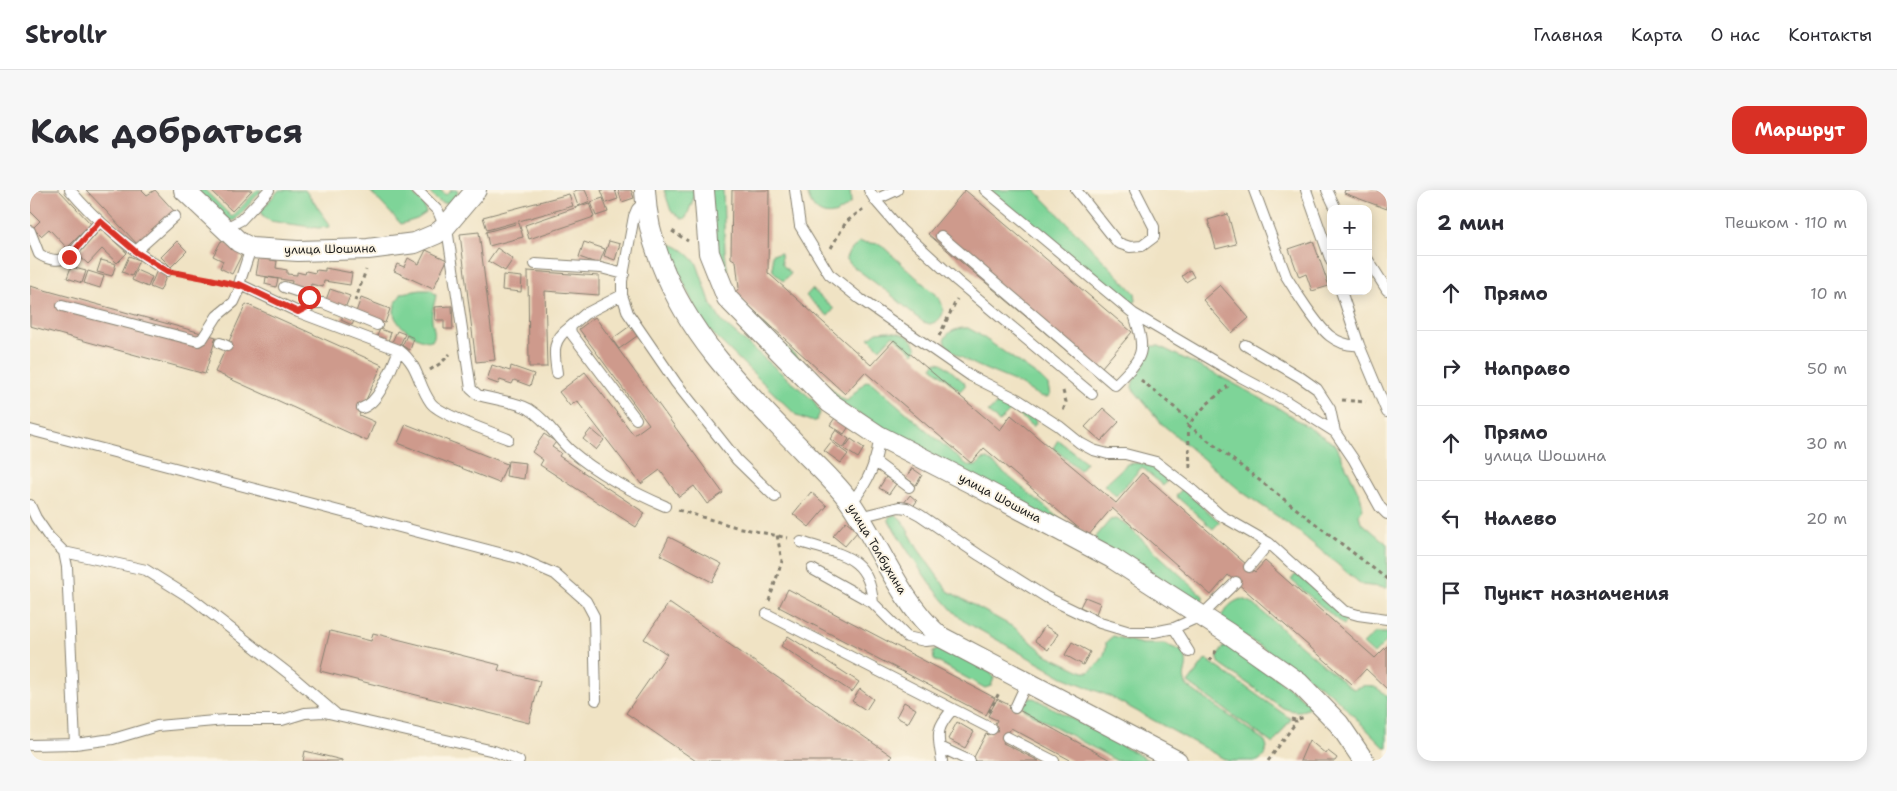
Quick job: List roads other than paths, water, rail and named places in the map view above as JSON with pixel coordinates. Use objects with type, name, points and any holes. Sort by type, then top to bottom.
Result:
[{"type":"street","name":"улица Шошина","points":[[184,190],[224,229],[239,242],[250,248],[298,252],[368,249],[415,243],[436,234],[445,227],[476,190]]},
{"type":"street","name":"улица Шошина","points":[[704,190],[709,253],[727,298],[830,403],[879,436],[972,483],[1112,558],[1201,616],[1298,683],[1339,724],[1364,761]]},
{"type":"street","name":"улица Толбухина","points":[[646,202],[656,248],[669,284],[695,331],[724,367],[855,510],[924,623],[939,636],[1177,761]]},
{"type":"lane","points":[[70,190],[100,221],[136,252],[167,271]]},
{"type":"lane","points":[[224,229],[241,220],[269,190]]},
{"type":"lane","points":[[417,190],[438,211],[450,241],[471,389],[473,392],[528,408],[548,424],[568,448],[577,455],[635,494],[665,506]]},
{"type":"lane","points":[[795,190],[800,226],[829,274],[860,299],[971,376],[1017,399],[1092,450],[1108,454],[1125,454],[1156,462],[1191,489],[1220,515],[1268,543],[1344,611],[1387,619]]},
{"type":"lane","points":[[869,190],[875,200],[901,230],[957,281],[1092,394]]},
{"type":"lane","points":[[875,200],[897,190]]},
{"type":"lane","points":[[986,190],[1134,314],[1241,377],[1286,401],[1335,432]]},
{"type":"lane","points":[[1076,190],[1118,243],[1130,247],[1142,246],[1154,237],[1154,227],[1135,190]]},
{"type":"lane","points":[[1254,190],[1286,276],[1294,289],[1329,336],[1351,346],[1359,345]]},
{"type":"lane","points":[[1306,190],[1327,250]]},
{"type":"lane","points":[[1327,190],[1334,205]]},
{"type":"lane","points":[[646,202],[637,209],[634,216],[624,274],[622,294],[628,313],[676,383],[737,460],[776,498]]},
{"type":"lane","points":[[136,252],[175,216]]},
{"type":"lane","points":[[30,231],[39,254],[51,259],[63,260],[69,257],[100,221]]},
{"type":"lane","points":[[941,236],[1115,385],[1137,360],[1142,346],[1134,314]]},
{"type":"lane","points":[[62,306],[198,341],[203,338],[217,316],[234,302],[250,248]]},
{"type":"lane","points":[[535,264],[601,268],[624,274]]},
{"type":"lane","points":[[1372,266],[1387,290]]},
{"type":"lane","points":[[240,285],[298,312],[399,350],[409,357],[426,396],[436,409],[508,439]]},
{"type":"lane","points":[[284,287],[302,293],[315,303]]},
{"type":"lane","points":[[557,373],[554,351],[556,341],[585,314],[622,294]]},
{"type":"lane","points":[[1342,295],[1359,345],[1385,408]]},
{"type":"lane","points":[[298,312],[315,303],[323,303],[376,325]]},
{"type":"lane","points":[[570,328],[571,334],[636,419]]},
{"type":"lane","points":[[1245,345],[1317,389],[1330,410],[1335,432],[1354,460],[1380,506],[1387,514]]},
{"type":"lane","points":[[362,408],[371,404],[389,375],[399,350]]},
{"type":"lane","points":[[30,430],[518,558],[554,574],[586,601],[594,616],[596,700]]},
{"type":"lane","points":[[879,436],[874,461],[855,510],[907,508],[1046,597],[1092,619],[1130,632],[1154,632],[1174,628],[1201,616],[1236,582]]},
{"type":"lane","points":[[874,461],[909,487]]},
{"type":"lane","points":[[30,505],[49,537],[64,552],[146,570],[194,600],[293,677],[336,714]]},
{"type":"lane","points":[[801,542],[853,560],[866,574],[872,588],[874,603]]},
{"type":"lane","points":[[1248,567],[1268,543]]},
{"type":"lane","points":[[64,552],[67,567],[75,744]]},
{"type":"lane","points":[[812,569],[874,603],[906,636],[925,642],[936,640],[939,636]]},
{"type":"lane","points":[[768,614],[992,729]]},
{"type":"lane","points":[[1174,628],[1189,652]]},
{"type":"lane","points":[[1015,708],[1027,682]]},
{"type":"lane","points":[[942,761],[938,738],[942,721],[953,709]]},
{"type":"lane","points":[[30,745],[75,744],[113,738],[157,726],[226,720],[282,720],[305,713],[324,712],[494,751],[519,761]]},
{"type":"lane","points":[[1007,737],[1054,761]]},
{"type":"lane","points":[[940,747],[970,761]]}]
